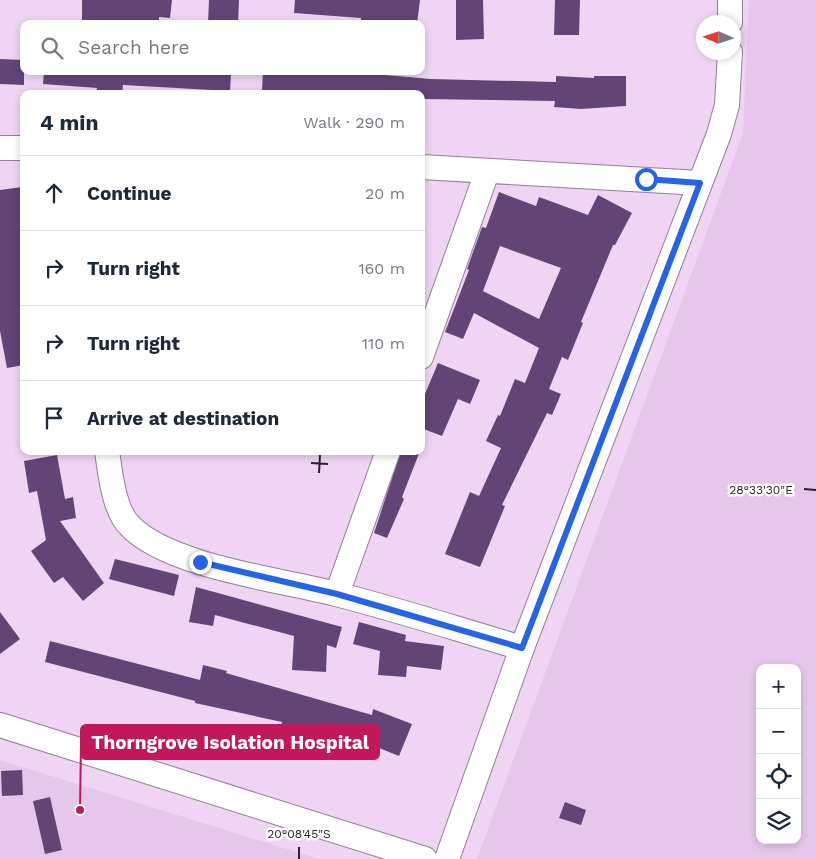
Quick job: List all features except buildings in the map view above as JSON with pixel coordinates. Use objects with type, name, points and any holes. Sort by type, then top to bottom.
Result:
[{"type":"street","points":[[730,0],[730,15]]},
{"type":"street","points":[[447,859],[522,648],[723,122],[729,60]]},
{"type":"street","points":[[0,148],[20,148]]},
{"type":"street","points":[[425,167],[700,183]]},
{"type":"street","points":[[425,346],[487,172]]},
{"type":"street","points":[[108,455],[113,492],[128,525],[141,536],[163,549],[200,562],[337,594],[522,648]]},
{"type":"street","points":[[337,594],[387,455]]},
{"type":"street","points":[[0,725],[426,859]]},
{"type":"shaded area","points":[[749,0],[816,0],[816,859],[477,859],[743,133]]},
{"type":"shaded area","points":[[0,760],[319,859],[0,859]]},
{"type":"place","name":"Thorngrove Isolation Hospital","points":[[80,810]]},
{"type":"route","points":[[200,562],[337,594],[522,648],[700,183],[646,179]]}]
